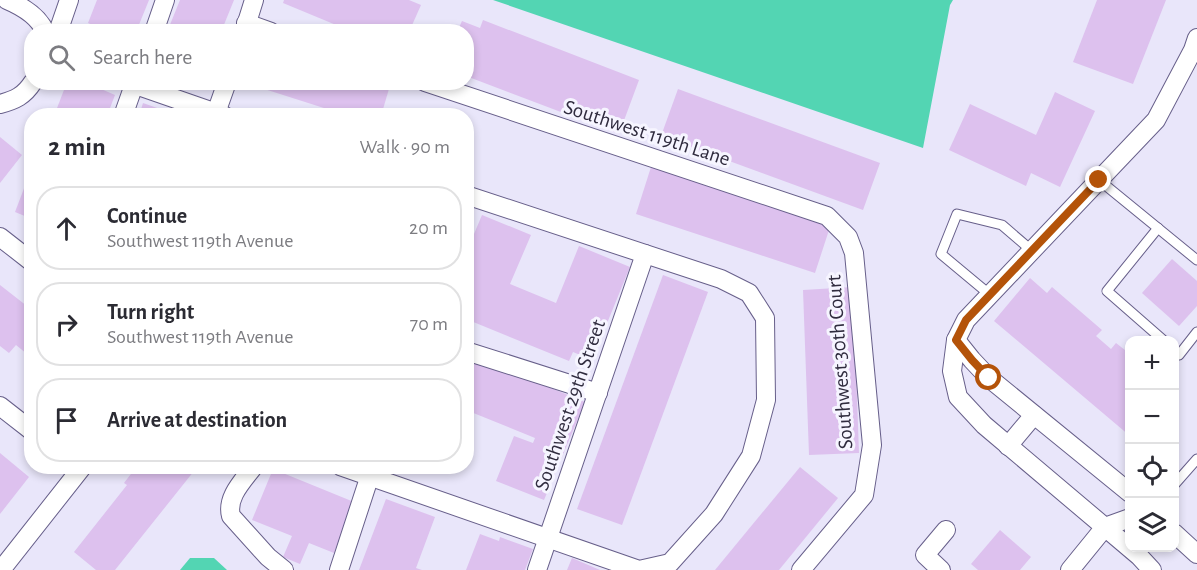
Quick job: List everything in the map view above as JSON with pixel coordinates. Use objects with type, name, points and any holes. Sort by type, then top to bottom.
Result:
[{"type":"street","points":[[7,0],[24,7],[40,24]]},
{"type":"street","points":[[61,24],[69,0]]},
{"type":"street","points":[[157,24],[165,0]]},
{"type":"street","points":[[246,24],[254,0]]},
{"type":"street","points":[[1152,570],[1136,558],[1105,527],[984,425],[958,397],[952,371],[956,340],[966,320],[1156,120],[1197,38]]},
{"type":"street","points":[[0,104],[15,99],[28,90]]},
{"type":"street","points":[[125,108],[130,90]]},
{"type":"street","points":[[150,90],[202,108]]},
{"type":"street","points":[[221,108],[224,90]]},
{"type":"street","name":"Southwest 119th Lane","points":[[449,90],[827,216],[848,237]]},
{"type":"street","points":[[376,474],[639,570],[670,563],[714,514],[751,456],[765,400],[765,318],[749,294],[721,279],[474,198]]},
{"type":"street","points":[[0,237],[24,256]]},
{"type":"street","name":"Southwest 30th Court","points":[[801,570],[864,495],[872,445],[854,254],[848,237]]},
{"type":"street","name":"Southwest 29th Street","points":[[537,570],[645,254]]},
{"type":"street","points":[[956,340],[989,378],[1125,489]]},
{"type":"street","points":[[474,354],[598,393]]},
{"type":"street","points":[[0,406],[24,425]]},
{"type":"street","points":[[1008,446],[1034,415]]},
{"type":"street","points":[[1,570],[75,474]]},
{"type":"street","points":[[248,474],[231,498],[229,507],[231,516],[284,570]]},
{"type":"street","points":[[339,570],[370,474]]},
{"type":"street","points":[[1070,570],[1105,527],[1125,520]]},
{"type":"street","points":[[941,570],[925,555],[946,530]]},
{"type":"street","points":[[1179,537],[1197,554]]},
{"type":"lane","points":[[1099,180],[1197,260]]},
{"type":"lane","points":[[989,294],[941,254],[957,214],[1002,225],[1031,250]]},
{"type":"lane","points":[[1158,228],[1107,291],[1158,336]]},
{"type":"lane","points":[[1179,355],[1197,332]]},
{"type":"lane","points":[[1179,479],[1197,459]]},
{"type":"shaded area","points":[[493,0],[953,0],[950,5],[923,148]]},
{"type":"shaded area","points":[[190,558],[214,558],[227,570],[180,570]]},
{"type":"building","points":[[97,0],[149,0],[139,24],[88,23]]},
{"type":"building","points":[[180,0],[234,0],[224,24],[170,24]]},
{"type":"building","points":[[284,0],[409,0],[421,5],[413,24],[334,24],[283,3]]},
{"type":"building","points":[[1097,0],[1166,0],[1133,84],[1073,62]]},
{"type":"building","points":[[483,20],[639,80],[619,134],[474,79],[474,26],[480,28]]},
{"type":"building","points":[[678,89],[880,163],[863,210],[661,136]]},
{"type":"building","points":[[64,90],[103,90],[115,95],[110,108],[57,108]]},
{"type":"building","points":[[267,90],[389,90],[383,108],[324,108]]},
{"type":"building","points":[[1055,92],[1095,111],[1060,187],[1031,173],[1026,186],[949,150],[970,104],[1036,135]]},
{"type":"building","points":[[143,103],[157,108],[141,108]]},
{"type":"building","points":[[0,137],[22,155],[0,183]]},
{"type":"building","points":[[651,167],[830,227],[815,273],[636,214]]},
{"type":"building","points":[[24,188],[24,216],[15,212]]},
{"type":"building","points":[[482,215],[531,235],[510,284],[556,303],[579,246],[630,267],[592,360],[573,352],[569,361],[474,322],[474,234]]},
{"type":"building","points":[[1172,259],[1197,281],[1197,306],[1179,326],[1142,293]]},
{"type":"building","points":[[663,275],[708,292],[622,525],[577,509]]},
{"type":"building","points":[[1030,278],[1047,293],[1052,287],[1102,330],[1096,336],[1111,349],[1116,343],[1125,350],[1125,432],[994,321]]},
{"type":"building","points":[[0,285],[24,304],[24,352],[16,345],[9,353],[0,346]]},
{"type":"building","points":[[853,287],[859,453],[809,455],[803,290]]},
{"type":"building","points":[[474,356],[585,402],[544,500],[496,481],[514,436],[533,443],[535,438],[474,413]]},
{"type":"building","points":[[0,453],[29,477],[0,514]]},
{"type":"building","points":[[800,467],[838,498],[779,570],[715,570]]},
{"type":"building","points":[[131,474],[192,474],[115,570],[96,570],[74,552],[127,485],[124,483]]},
{"type":"building","points":[[271,474],[285,474],[354,502],[334,553],[309,543],[300,564],[283,557],[292,536],[252,520]]},
{"type":"building","points":[[386,499],[435,517],[416,568],[422,570],[359,570]]},
{"type":"building","points":[[1000,530],[1031,557],[1020,570],[978,570],[971,564]]},
{"type":"building","points":[[480,534],[499,541],[500,537],[533,549],[525,570],[466,570]]},
{"type":"building","points":[[572,558],[600,570],[567,570]]},
{"type":"route","points":[[989,378],[956,340],[966,320],[1099,180]]}]
